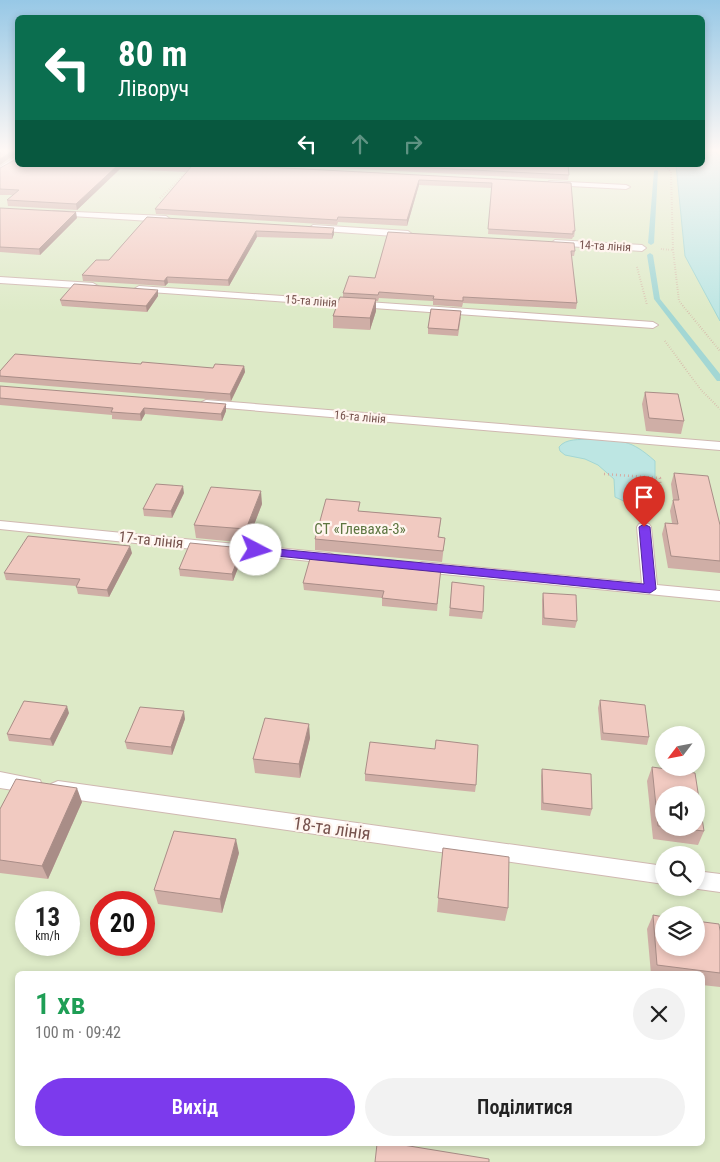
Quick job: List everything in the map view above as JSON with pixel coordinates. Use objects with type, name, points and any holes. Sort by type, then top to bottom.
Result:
[{"type":"lane","points":[[47,212],[180,220]]},
{"type":"lane","points":[[307,228],[415,234]]},
{"type":"lane","name":"14-та лінія","points":[[542,242],[642,248]]},
{"type":"lane","points":[[0,280],[99,286]]},
{"type":"lane","name":"15-та лінія","points":[[128,288],[652,324]]},
{"type":"lane","name":"16-та лінія","points":[[197,403],[720,446]]},
{"type":"lane","name":"17-та лінія","points":[[0,525],[345,559]]},
{"type":"lane","points":[[644,527],[650,589]]},
{"type":"lane","points":[[404,565],[720,596]]},
{"type":"lane","name":"18-та лінія","points":[[0,780],[655,874]]},
{"type":"lane","points":[[705,881],[720,883]]},
{"type":"path","points":[[140,218],[154,204]]},
{"type":"path","points":[[672,204],[673,250],[679,301],[720,351]]},
{"type":"path","points":[[604,474],[660,478],[662,495],[659,505],[645,517],[644,527]]},
{"type":"green space","name":"СТ «Глеваха-3»","points":[[0,204],[720,204],[720,1162],[0,1162]]},
{"type":"water","points":[[680,204],[720,204],[720,321],[685,256]]},
{"type":"water","points":[[590,439],[626,442],[655,461],[655,490],[659,496],[652,506],[641,509],[615,497],[614,479],[598,465],[585,459],[565,455],[560,451],[559,447],[565,442]]},
{"type":"building","points":[[159,204],[412,204],[407,220],[338,217],[337,220],[155,209]]},
{"type":"building","points":[[490,204],[573,204],[575,231],[573,231],[573,234],[488,229]]},
{"type":"building","points":[[0,208],[76,212],[39,249],[0,247]]},
{"type":"building","points":[[147,217],[334,228],[332,234],[256,231],[228,280],[167,277],[164,281],[82,275],[96,260],[109,260]]},
{"type":"building","points":[[388,232],[574,243],[575,251],[571,251],[577,303],[463,297],[463,301],[433,299],[434,296],[379,292],[378,295],[343,293],[349,276],[375,278]]},
{"type":"building","points":[[74,284],[158,290],[146,306],[60,300]]},
{"type":"building","points":[[340,297],[376,299],[370,318],[333,316]]},
{"type":"building","points":[[431,309],[461,311],[458,330],[428,328]]},
{"type":"building","points":[[15,354],[213,368],[215,364],[244,366],[230,394],[0,376],[0,371]]},
{"type":"building","points":[[0,386],[226,404],[221,414],[144,408],[140,414],[111,412],[113,408],[0,398]]},
{"type":"building","points":[[645,392],[678,394],[684,421],[649,418]]},
{"type":"building","points":[[674,473],[708,476],[720,525],[720,561],[671,556],[665,523],[678,524],[673,500],[679,500]]},
{"type":"building","points":[[156,484],[183,486],[171,511],[143,509]]},
{"type":"building","points":[[211,487],[261,491],[246,529],[194,525]]},
{"type":"building","points":[[326,499],[360,502],[358,511],[441,518],[438,537],[445,538],[443,551],[315,539]]},
{"type":"building","points":[[28,536],[130,546],[107,590],[76,587],[80,579],[4,573]]},
{"type":"building","points":[[190,543],[242,548],[232,574],[179,569]]},
{"type":"building","points":[[311,555],[441,568],[437,604],[382,598],[384,591],[303,583]]},
{"type":"building","points":[[452,582],[484,586],[483,612],[450,608]]},
{"type":"building","points":[[543,593],[576,595],[577,621],[544,618]]},
{"type":"building","points":[[600,700],[645,705],[649,737],[603,733]]},
{"type":"building","points":[[24,701],[67,706],[50,739],[7,734]]},
{"type":"building","points":[[140,707],[184,711],[171,747],[125,742]]},
{"type":"building","points":[[265,718],[309,724],[299,764],[253,759]]},
{"type":"building","points":[[436,740],[478,745],[476,785],[365,774],[370,742],[435,749]]},
{"type":"building","points":[[652,767],[655,767],[655,776],[695,776],[697,786],[655,786],[655,796]]},
{"type":"building","points":[[542,769],[591,774],[592,809],[543,803]]},
{"type":"building","points":[[16,779],[77,788],[42,866],[0,860],[0,809]]},
{"type":"building","points":[[174,831],[236,839],[220,899],[154,890]]},
{"type":"building","points":[[443,848],[509,857],[508,908],[438,898]]},
{"type":"building","points":[[653,915],[655,915],[655,940]]},
{"type":"building","points":[[705,922],[719,924],[720,973],[657,965],[656,956],[705,956]]},
{"type":"building","points":[[377,1146],[409,1146],[489,1159],[489,1162],[375,1162]]},
{"type":"waterway","points":[[651,243],[654,204]]},
{"type":"waterway","points":[[650,255],[657,299],[720,379]]},
{"type":"route","points":[[256,550],[650,589],[644,527]]}]
